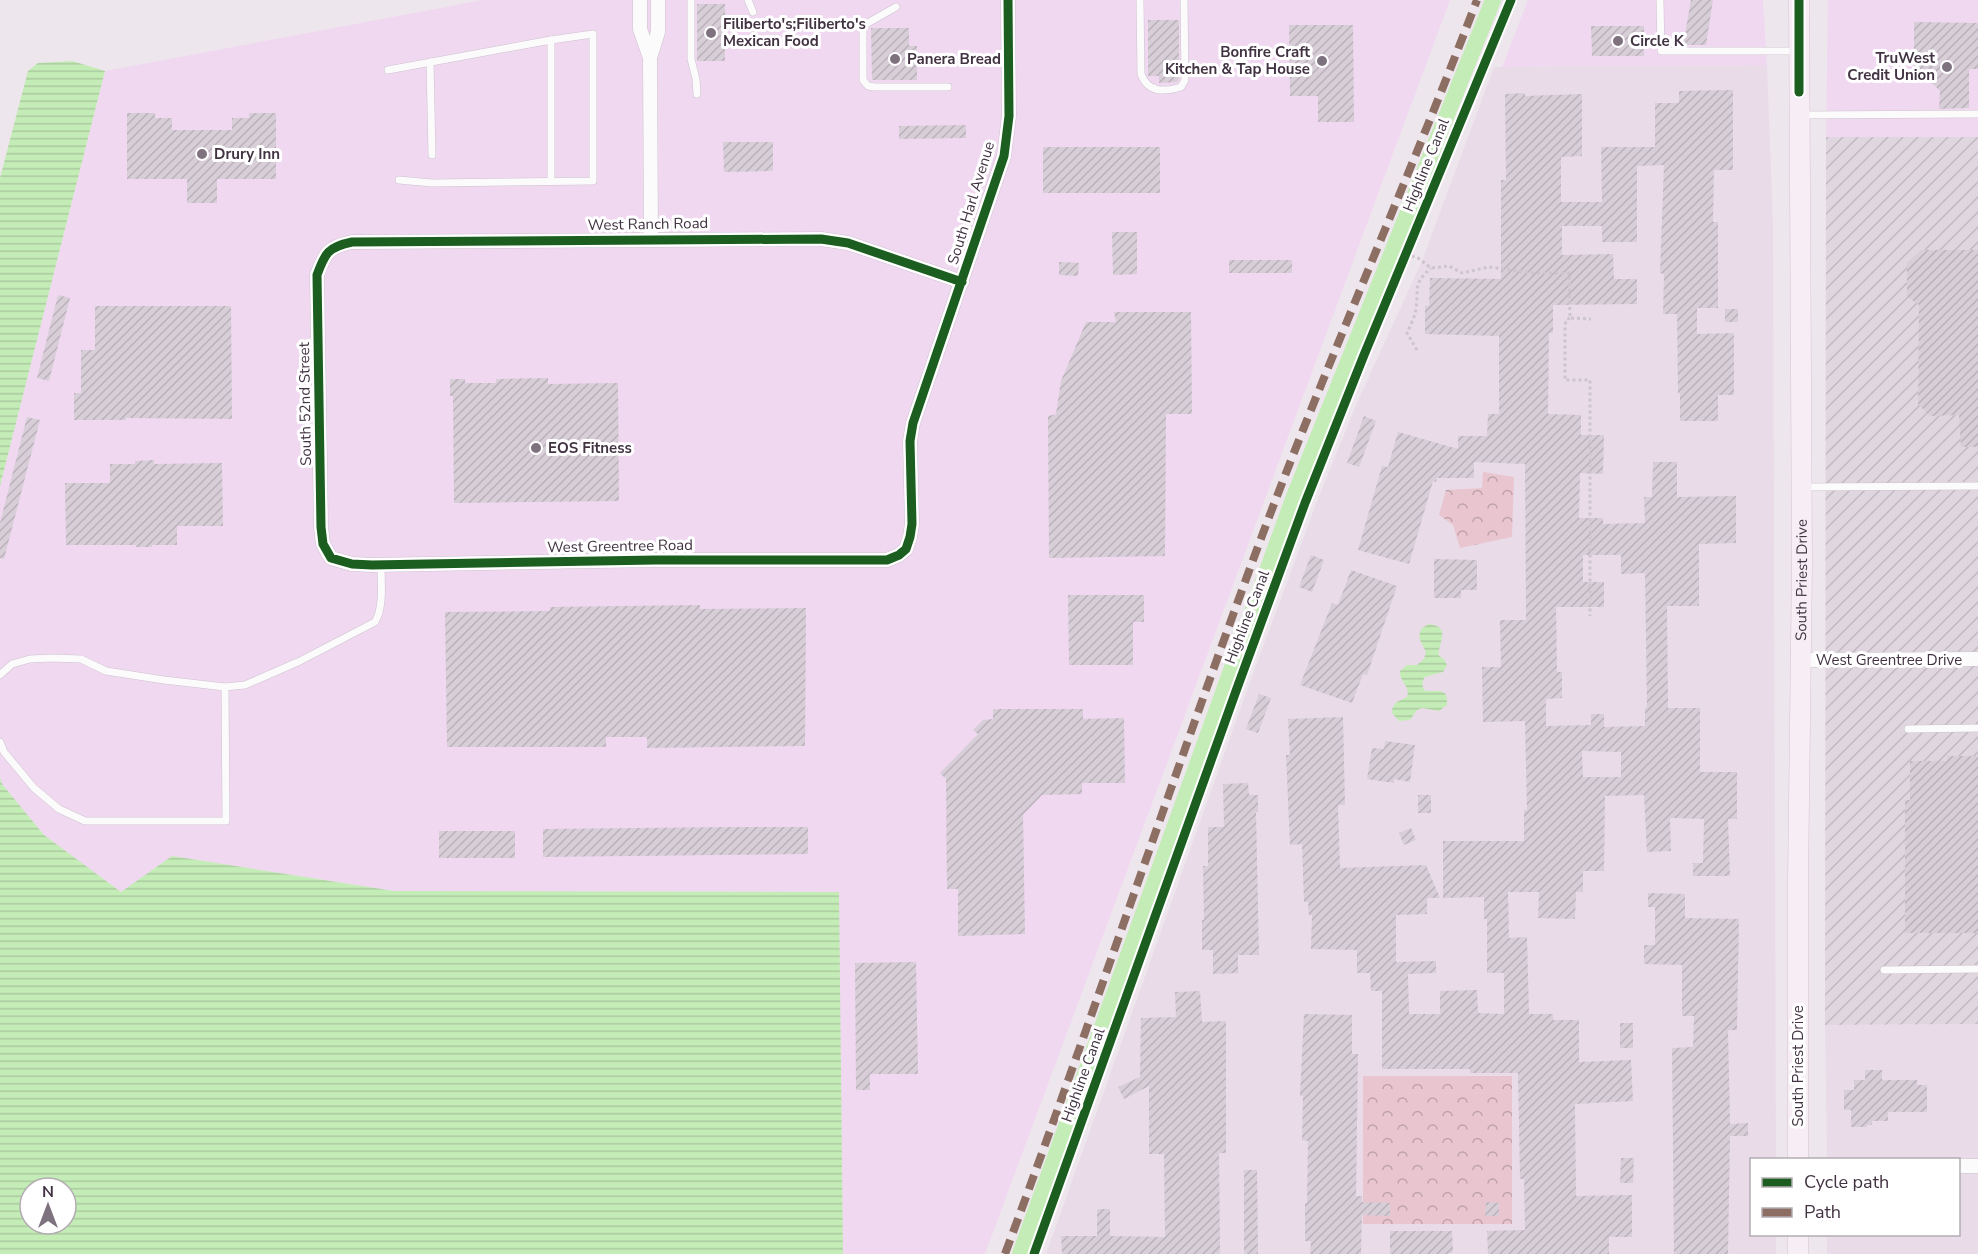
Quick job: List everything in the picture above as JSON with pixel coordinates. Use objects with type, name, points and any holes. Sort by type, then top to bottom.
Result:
[{"type":"main road","name":"South Priest Drive","points":[[1798,1158],[1802,487],[1799,0]]},
{"type":"main road","points":[[1798,1236],[1798,1254]]},
{"type":"street","points":[[640,0],[640,28],[650,58]]},
{"type":"street","points":[[651,239],[650,58],[658,32],[658,0]]},
{"type":"street","name":"South Harl Avenue","points":[[906,549],[912,524],[910,441],[913,423],[1004,156],[1010,95],[1008,0]]},
{"type":"street","name":"West Ranch Road","points":[[329,250],[337,245],[352,242],[821,239],[848,243],[962,282]]},
{"type":"street","name":"South 52nd Street","points":[[329,250],[323,258],[317,275],[321,527],[323,544],[331,558]]},
{"type":"street","name":"West Greentree Road","points":[[331,558],[352,564],[381,565],[655,560],[887,560],[906,549]]},
{"type":"street","name":"West Greentree Drive","points":[[1801,660],[1978,659]]},
{"type":"street","points":[[1960,1166],[1978,1166]]},
{"type":"lane","points":[[691,0],[691,59],[697,94]]},
{"type":"lane","points":[[748,0],[753,12]]},
{"type":"lane","points":[[1140,0],[1141,74],[1144,83],[1150,88],[1169,90],[1181,87],[1185,80],[1184,0]]},
{"type":"lane","points":[[1660,0],[1661,51],[1799,51]]},
{"type":"lane","points":[[896,7],[866,24],[863,29],[863,80],[868,86],[875,87],[948,87]]},
{"type":"lane","points":[[388,70],[593,34],[593,181],[399,180]]},
{"type":"lane","points":[[550,40],[550,180]]},
{"type":"lane","points":[[430,62],[432,155]]},
{"type":"lane","points":[[1800,115],[1978,114]]},
{"type":"lane","points":[[1802,487],[1978,486]]},
{"type":"lane","points":[[0,675],[12,664],[30,659],[81,659],[106,671],[225,687],[245,685],[375,622],[379,616],[381,565]]},
{"type":"lane","points":[[0,742],[4,752],[34,788],[59,809],[85,821],[226,821],[225,687]]},
{"type":"lane","points":[[1908,729],[1978,728]]},
{"type":"lane","points":[[1884,970],[1978,969]]},
{"type":"path","points":[[1402,264],[1410,243]]},
{"type":"path","points":[[1406,254],[1418,258],[1431,268]]},
{"type":"path","points":[[1417,350],[1407,333],[1416,310],[1416,290],[1420,280],[1431,268],[1449,266],[1462,273],[1489,267],[1533,273],[1569,273],[1570,318]]},
{"type":"path","points":[[1590,319],[1570,318],[1566,320],[1565,326],[1565,380],[1590,380],[1590,616]]},
{"type":"shaded area","points":[[483,0],[1450,0],[985,1254],[843,1254],[838,892],[394,891],[172,856],[121,892],[44,835],[2,784],[0,777],[0,486],[105,71]]},
{"type":"shaded area","points":[[1528,0],[1763,0],[1767,65],[1502,67]]},
{"type":"shaded area","points":[[1828,0],[1978,0],[1978,137],[1826,137]]},
{"type":"shaded area","points":[[72,61],[105,71],[0,486],[0,178],[28,71],[38,63]]},
{"type":"shaded area","points":[[1767,65],[1773,224],[1776,1158],[1750,1158],[1750,1236],[1776,1236],[1776,1254],[1046,1254],[1247,690],[1317,501],[1356,405],[1422,261],[1494,67]]},
{"type":"shaded area","points":[[1826,137],[1978,137],[1978,1024],[1825,1025]]},
{"type":"shaded area","points":[[1429,624],[1440,628],[1442,632],[1439,656],[1447,665],[1443,672],[1425,677],[1423,686],[1424,690],[1440,691],[1446,694],[1447,705],[1439,711],[1422,708],[1417,710],[1410,720],[1399,721],[1392,713],[1393,706],[1407,697],[1408,693],[1400,671],[1407,665],[1417,665],[1424,659],[1426,652],[1420,635],[1422,628]]},
{"type":"shaded area","points":[[0,777],[2,784],[44,835],[121,892],[172,856],[394,891],[839,892],[843,1254],[0,1254]]},
{"type":"shaded area","points":[[1978,1024],[1978,1254],[1827,1254],[1827,1236],[1960,1236],[1960,1158],[1827,1158],[1825,1025]]},
{"type":"green space","points":[[1483,472],[1514,477],[1512,537],[1460,548],[1453,525],[1439,515],[1446,490],[1482,488]]},
{"type":"green space","points":[[1363,1076],[1512,1076],[1512,1224],[1363,1224]]},
{"type":"building","name":"Circle K","points":[[1691,0],[1713,0],[1706,45],[1683,45]]},
{"type":"building","name":"Filiberto's;Filiberto's Mexican Food","points":[[697,4],[725,4],[725,61],[697,61]]},
{"type":"building","points":[[1148,20],[1179,20],[1179,79],[1177,82],[1159,83],[1159,76],[1148,76]]},
{"type":"building","name":"TruWest Credit Union","points":[[1914,22],[1978,23],[1978,69],[1969,69],[1969,108],[1939,109],[1940,91],[1914,65]]},
{"type":"building","name":"Bonfire Craft Kitchen & Tap House","points":[[1289,25],[1353,25],[1354,122],[1318,122],[1318,96],[1290,96]]},
{"type":"building","name":"Circle K","points":[[1591,26],[1644,26],[1644,56],[1592,56]]},
{"type":"building","name":"Panera Bread","points":[[871,28],[909,28],[909,46],[917,46],[917,80],[872,80]]},
{"type":"building","points":[[1733,90],[1733,170],[1714,170],[1713,222],[1718,222],[1718,308],[1697,308],[1697,334],[1734,333],[1734,395],[1718,395],[1718,421],[1680,421],[1677,314],[1663,314],[1664,274],[1660,273],[1664,165],[1637,166],[1637,242],[1602,242],[1602,226],[1562,226],[1562,255],[1613,254],[1614,279],[1637,279],[1637,304],[1553,305],[1553,333],[1549,333],[1548,414],[1581,415],[1581,435],[1604,435],[1603,474],[1580,473],[1579,518],[1603,518],[1603,524],[1645,523],[1644,497],[1652,497],[1653,462],[1677,462],[1677,497],[1736,496],[1736,543],[1699,544],[1699,606],[1667,606],[1668,708],[1700,708],[1700,772],[1737,772],[1737,819],[1728,819],[1730,876],[1693,876],[1693,863],[1703,863],[1704,819],[1670,818],[1671,851],[1647,852],[1644,795],[1605,796],[1604,871],[1583,871],[1583,892],[1576,892],[1575,919],[1538,918],[1539,892],[1508,892],[1509,938],[1527,937],[1529,1014],[1553,1014],[1553,1020],[1579,1020],[1579,1062],[1631,1060],[1633,1101],[1575,1104],[1576,1196],[1632,1195],[1632,1237],[1609,1237],[1609,1254],[1488,1254],[1487,1231],[1525,1230],[1524,1179],[1520,1179],[1518,1073],[1470,1073],[1470,1069],[1382,1069],[1382,991],[1371,991],[1370,973],[1357,973],[1357,950],[1311,949],[1312,915],[1309,915],[1308,902],[1304,902],[1302,844],[1290,845],[1286,755],[1290,755],[1288,719],[1343,717],[1345,805],[1338,805],[1340,868],[1426,865],[1440,898],[1427,898],[1427,914],[1396,915],[1396,962],[1436,961],[1436,973],[1408,974],[1409,1014],[1440,1014],[1440,991],[1477,990],[1478,1013],[1504,1014],[1504,973],[1487,973],[1487,919],[1484,919],[1484,897],[1443,898],[1443,841],[1524,841],[1524,810],[1527,810],[1525,721],[1483,722],[1482,667],[1501,667],[1500,620],[1526,620],[1525,464],[1474,462],[1474,478],[1437,478],[1436,482],[1433,481],[1409,564],[1358,550],[1382,466],[1388,467],[1398,432],[1458,449],[1458,436],[1487,436],[1488,414],[1499,414],[1499,336],[1425,334],[1425,306],[1429,306],[1430,278],[1501,279],[1501,180],[1506,180],[1505,94],[1525,93],[1525,96],[1582,94],[1582,156],[1561,157],[1561,202],[1602,202],[1601,147],[1655,147],[1655,103],[1679,103],[1679,91]],"holes":[[[1583,555],[1621,555],[1621,574],[1645,573],[1647,708],[1645,708],[1645,726],[1604,727],[1604,714],[1591,714],[1591,725],[1546,726],[1546,699],[1562,698],[1562,672],[1557,672],[1556,607],[1604,607],[1604,582],[1583,582]],[[1582,751],[1621,752],[1621,777],[1583,777]]]},
{"type":"building","name":"Drury Inn","points":[[127,113],[155,113],[155,118],[172,118],[172,130],[232,130],[232,118],[249,118],[249,113],[276,113],[276,179],[217,179],[217,203],[187,203],[187,179],[127,179]]},
{"type":"building","points":[[966,125],[966,138],[899,139],[899,126]]},
{"type":"building","points":[[723,142],[773,142],[773,171],[724,172]]},
{"type":"building","points":[[1043,147],[1160,147],[1160,193],[1043,193]]},
{"type":"building","points":[[1112,232],[1137,232],[1137,274],[1113,275]]},
{"type":"building","points":[[1921,250],[1978,250],[1978,447],[1961,447],[1959,415],[1930,416],[1918,404],[1919,305],[1907,296],[1907,263]]},
{"type":"building","points":[[1229,260],[1292,260],[1292,273],[1229,273]]},
{"type":"building","points":[[1059,262],[1079,263],[1078,276],[1059,275]]},
{"type":"building","points":[[58,295],[70,298],[49,381],[37,378]]},
{"type":"building","points":[[95,306],[231,306],[232,419],[74,420],[74,393],[81,393],[81,350],[95,350]]},
{"type":"building","points":[[1725,309],[1738,309],[1738,322],[1725,322]]},
{"type":"building","points":[[1114,312],[1191,312],[1192,414],[1166,414],[1165,556],[1049,558],[1048,416],[1056,414],[1061,381],[1086,322],[1116,322]]},
{"type":"building","name":"EOS Fitness","points":[[548,378],[548,384],[618,383],[619,501],[454,503],[453,396],[450,396],[450,379],[465,379],[465,383],[496,383],[496,379]]},
{"type":"building","points":[[1364,416],[1376,421],[1359,467],[1347,463]]},
{"type":"building","points":[[27,417],[40,420],[4,559],[0,558],[0,523]]},
{"type":"building","points":[[154,460],[154,464],[222,463],[223,526],[177,526],[177,545],[136,547],[136,545],[66,545],[65,483],[110,483],[110,464],[135,464],[135,461]]},
{"type":"building","points":[[1311,555],[1324,560],[1312,592],[1299,587]]},
{"type":"building","points":[[1434,559],[1477,560],[1477,590],[1461,590],[1461,598],[1434,598]]},
{"type":"building","points":[[1351,570],[1397,586],[1367,675],[1363,674],[1352,703],[1300,685],[1332,603],[1338,605]]},
{"type":"building","points":[[1068,595],[1144,595],[1144,622],[1133,622],[1133,665],[1069,665]]},
{"type":"building","points":[[700,605],[700,609],[806,608],[805,746],[647,748],[647,737],[606,737],[606,747],[447,747],[445,612],[550,611],[550,607]]},
{"type":"building","points":[[1259,694],[1271,698],[1258,733],[1246,729]]},
{"type":"building","points":[[993,709],[1083,709],[1083,719],[1124,718],[1125,783],[1082,783],[1082,794],[1042,795],[1023,815],[1025,934],[958,936],[958,889],[947,889],[946,779],[940,773],[978,734],[973,730],[983,720],[993,719]]},
{"type":"building","points":[[1385,741],[1415,745],[1410,782],[1394,779],[1394,783],[1367,779],[1372,748],[1384,749]]},
{"type":"building","points":[[1947,756],[1978,756],[1978,933],[1905,933],[1905,800],[1910,800],[1910,761],[1947,761]]},
{"type":"building","points":[[1248,783],[1249,795],[1258,795],[1258,812],[1256,812],[1259,955],[1238,955],[1238,973],[1213,974],[1213,950],[1202,950],[1203,866],[1208,866],[1208,827],[1224,827],[1223,784]]},
{"type":"building","points":[[1418,795],[1431,795],[1431,813],[1418,813]]},
{"type":"building","points":[[808,827],[808,854],[543,857],[543,829]]},
{"type":"building","points":[[1411,828],[1416,840],[1404,845],[1399,833]]},
{"type":"building","points":[[439,831],[515,831],[515,858],[439,858]]},
{"type":"building","points":[[1648,893],[1685,894],[1685,918],[1739,919],[1737,1030],[1728,1030],[1730,1124],[1748,1123],[1748,1136],[1730,1136],[1728,1254],[1674,1254],[1672,1048],[1693,1047],[1694,1016],[1682,1016],[1682,965],[1644,964],[1644,945],[1655,945],[1655,907],[1648,907]]},
{"type":"building","points":[[916,962],[918,1074],[870,1074],[870,1090],[856,1090],[855,963]]},
{"type":"building","points":[[1200,991],[1202,1022],[1226,1021],[1226,1153],[1219,1153],[1220,1254],[1062,1254],[1061,1236],[1097,1236],[1097,1209],[1110,1209],[1110,1236],[1165,1237],[1164,1154],[1149,1154],[1149,1086],[1124,1099],[1118,1087],[1140,1077],[1141,1018],[1176,1017],[1175,992]]},
{"type":"building","points":[[1304,1014],[1352,1015],[1352,1054],[1358,1054],[1356,1196],[1362,1196],[1362,1202],[1390,1203],[1390,1216],[1362,1215],[1361,1254],[1310,1254],[1311,1241],[1305,1241],[1308,1141],[1302,1140],[1303,1096],[1300,1096]]},
{"type":"building","points":[[1620,1023],[1633,1023],[1633,1048],[1620,1048]]},
{"type":"building","points":[[1865,1070],[1882,1070],[1882,1080],[1917,1080],[1917,1085],[1927,1085],[1927,1112],[1888,1112],[1888,1121],[1872,1121],[1872,1125],[1867,1125],[1867,1127],[1851,1127],[1851,1110],[1844,1110],[1844,1090],[1854,1090],[1854,1080],[1865,1080]]},
{"type":"building","points":[[1621,1158],[1634,1158],[1633,1183],[1620,1183]]},
{"type":"building","points":[[1244,1170],[1257,1170],[1258,1254],[1244,1254]]},
{"type":"building","points":[[1486,1202],[1499,1203],[1499,1216],[1485,1216]]},
{"type":"building","points":[[1390,1231],[1452,1231],[1453,1252],[1448,1254],[1390,1254]]},
{"type":"waterway","points":[[1020,1254],[1293,499],[1493,0]]},
{"type":"marked path","points":[[1005,1254],[1266,525],[1477,0]]},
{"type":"cycle path","points":[[962,282],[848,243],[821,239],[352,242],[338,246],[325,256],[317,275],[323,544],[331,558],[352,564],[372,565],[655,560],[887,560],[899,555],[906,549],[912,524],[910,441],[913,423],[1004,156],[1009,116],[1008,0]]},
{"type":"cycle path","name":"Highline Canal","points":[[1034,1254],[1305,503],[1511,0]]},
{"type":"cycle path","points":[[1799,0],[1799,92]]},
{"type":"place","name":"Filiberto's;Filiberto's Mexican Food","points":[[711,33]]},
{"type":"place","name":"Circle K","points":[[1618,41]]},
{"type":"place","name":"Panera Bread","points":[[895,59]]},
{"type":"place","name":"Bonfire Craft Kitchen & Tap House","points":[[1322,61]]},
{"type":"place","name":"TruWest Credit Union","points":[[1947,67]]},
{"type":"place","name":"Drury Inn","points":[[202,154]]},
{"type":"place","name":"EOS Fitness","points":[[536,448]]}]
